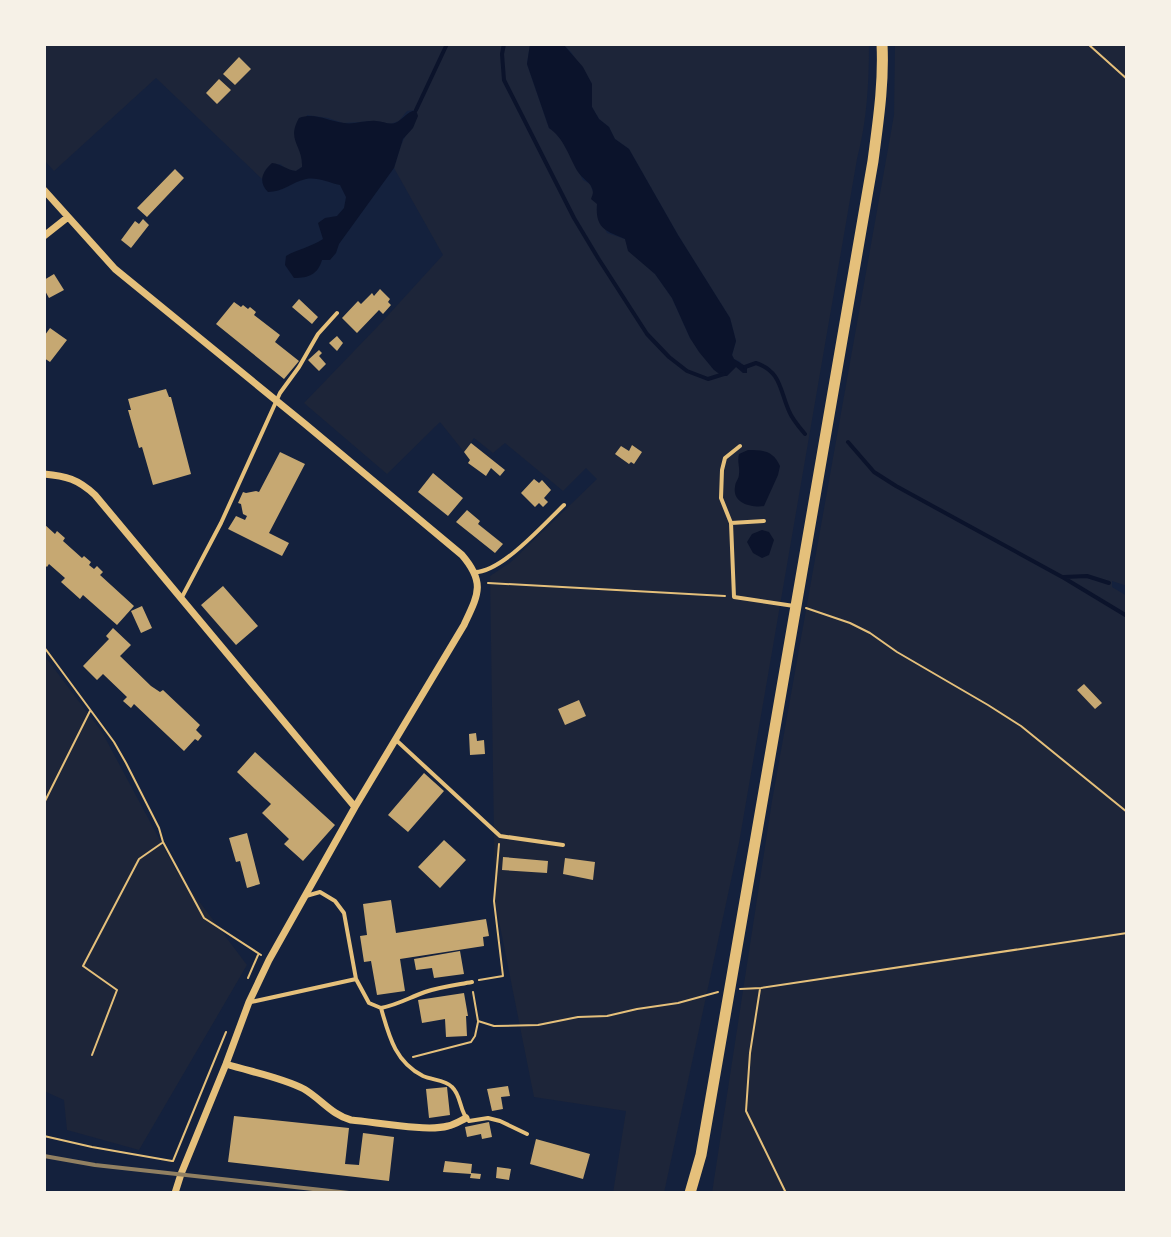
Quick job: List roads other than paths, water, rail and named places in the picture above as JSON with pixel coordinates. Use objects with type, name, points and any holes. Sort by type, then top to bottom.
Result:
[{"type":"main road","points":[[690,1193],[701,1155],[873,161],[881,99],[882,44]]},
{"type":"street","points":[[44,190],[115,269],[462,555],[475,572],[478,583],[478,594],[464,625],[355,807],[269,960],[249,1002],[175,1193]]},
{"type":"street","points":[[44,236],[68,217]]},
{"type":"street","points":[[44,474],[72,478],[95,495],[355,807]]},
{"type":"street","points":[[226,1064],[292,1084],[307,1091],[342,1118],[420,1127],[452,1126],[466,1118]]},
{"type":"lane","points":[[181,598],[221,523],[280,393],[318,334],[337,313]]},
{"type":"lane","points":[[740,446],[725,458],[722,470],[721,498],[731,523],[734,597],[796,606]]},
{"type":"lane","points":[[475,572],[492,569],[508,557],[564,505]]},
{"type":"lane","points":[[731,523],[764,521]]},
{"type":"lane","points":[[396,740],[500,836],[563,845]]},
{"type":"lane","points":[[304,896],[320,892],[335,901],[344,913],[356,979],[369,1003],[381,1008],[399,1005],[433,990],[472,982]]},
{"type":"lane","points":[[249,1002],[356,979]]},
{"type":"lane","points":[[381,1008],[393,1046],[402,1060],[425,1077],[450,1084],[469,1121],[488,1118],[527,1134]]},
{"type":"waterway","points":[[416,110],[447,44]]},
{"type":"waterway","points":[[504,44],[504,80],[574,218],[647,334],[687,371],[708,379],[724,374]]},
{"type":"waterway","points":[[745,367],[756,363],[775,376],[792,417],[805,434]]},
{"type":"waterway","points":[[848,442],[874,472],[896,486],[1127,616]]},
{"type":"waterway","points":[[1064,577],[1087,576],[1109,583]]},
{"type":"railway","points":[[44,1156],[95,1165],[349,1193]]}]
